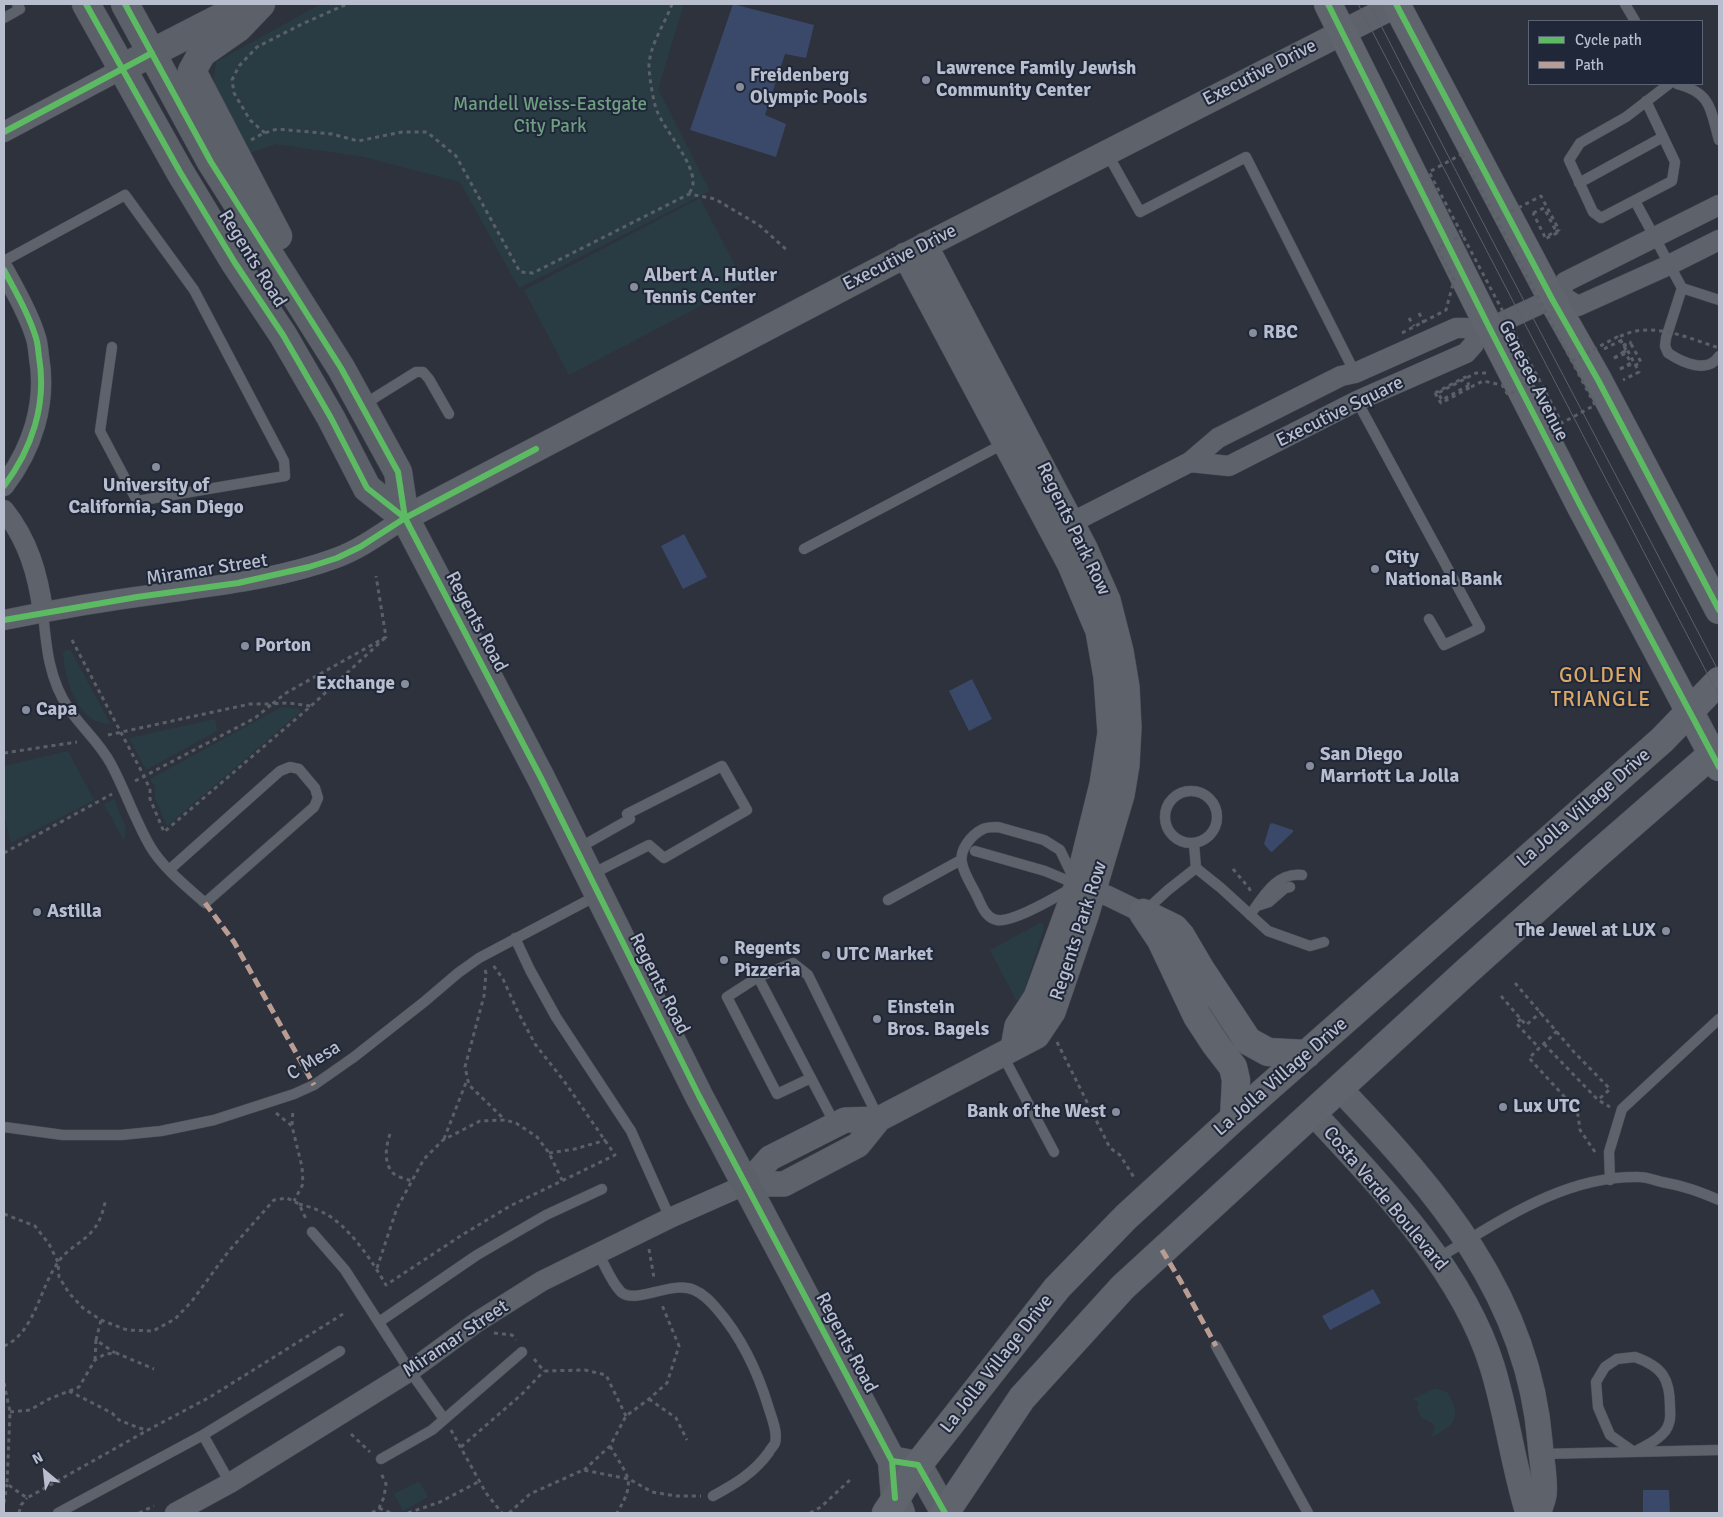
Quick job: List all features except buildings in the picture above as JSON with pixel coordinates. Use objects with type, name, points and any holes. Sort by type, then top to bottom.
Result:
[{"type":"main road","name":"Regents Road","points":[[86,4],[180,172],[288,343],[331,418],[367,488],[405,518]]},
{"type":"main road","name":"Regents Road","points":[[125,4],[211,162],[362,405],[398,472],[405,518],[577,849],[699,1096],[905,1463],[945,1513]]},
{"type":"main road","points":[[122,69],[247,4]]},
{"type":"main road","points":[[261,4],[238,28],[202,53],[192,71],[288,255],[306,313]]},
{"type":"main road","name":"Genesee Avenue","points":[[1328,4],[1484,330],[1689,712],[1717,757]]},
{"type":"main road","points":[[1396,4],[1556,297],[1719,610]]},
{"type":"main road","name":"La Jolla Village Drive","points":[[894,1508],[905,1463],[1056,1288],[1126,1217],[1234,1118],[1662,740],[1719,681]]},
{"type":"main road","points":[[945,1513],[1022,1398],[1117,1294],[1162,1250],[1529,915],[1717,757]]},
{"type":"main road","points":[[1143,913],[1174,928],[1181,936],[1206,978],[1248,1041],[1268,1052],[1307,1054]]},
{"type":"main road","points":[[1143,913],[1161,940],[1198,1016],[1216,1046],[1233,1067],[1236,1080],[1234,1118]]},
{"type":"street","name":"Executive Drive","points":[[405,518],[915,250],[1396,4]]},
{"type":"street","points":[[4,132],[122,69]]},
{"type":"street","points":[[1484,330],[1556,297],[1565,282],[1719,205]]},
{"type":"street","points":[[1556,297],[1578,306],[1719,240]]},
{"type":"street","name":"Regents Park Row","points":[[915,250],[1006,442],[1062,527],[1097,573],[1108,600],[1106,629],[1127,686],[1129,727],[1127,765],[1122,796],[1085,888],[1036,997],[1017,1026],[1007,1051]]},
{"type":"street","name":"Regents Park Row","points":[[915,250],[1062,527]]},
{"type":"street","points":[[4,270],[23,304],[36,336],[42,373],[40,410],[32,435],[23,457],[4,486]]},
{"type":"street","name":"Executive Square","points":[[1062,527],[1190,462],[1218,438],[1348,374],[1456,328],[1484,330],[1466,353],[1357,401],[1229,466],[1190,462]]},
{"type":"street","points":[[1348,374],[1357,401]]},
{"type":"street","points":[[1248,422],[1263,449]]},
{"type":"street","points":[[4,510],[30,553],[39,586],[43,612]]},
{"type":"street","name":"Miramar Street","points":[[4,620],[43,612],[238,583],[308,566],[337,558],[360,547],[405,518]]},
{"type":"street","points":[[1085,888],[1143,913]]},
{"type":"street","points":[[747,1184],[770,1158],[836,1124],[844,1120],[879,1118],[1007,1051]]},
{"type":"street","name":"Costa Verde Boulevard","points":[[1340,1089],[1423,1182],[1468,1241],[1494,1285],[1517,1338],[1532,1388],[1538,1418],[1544,1495],[1538,1513]]},
{"type":"street","name":"Costa Verde Boulevard","points":[[1313,1113],[1411,1223],[1437,1259],[1462,1299],[1492,1364],[1528,1513]]},
{"type":"street","points":[[747,1184],[784,1184],[858,1145],[879,1118]]},
{"type":"street","name":"Miramar Street","points":[[176,1513],[230,1483],[410,1371],[477,1322],[542,1281],[670,1218],[747,1184]]},
{"type":"lane","points":[[4,18],[20,8],[17,4]]},
{"type":"lane","points":[[1625,4],[1634,20]]},
{"type":"lane","points":[[1646,101],[1675,162],[1672,182],[1601,218],[1593,212],[1569,160],[1580,143],[1626,117],[1646,101],[1668,85]]},
{"type":"lane","points":[[1681,85],[1692,88],[1707,99],[1719,140]]},
{"type":"lane","points":[[1579,183],[1663,137]]},
{"type":"lane","points":[[1107,153],[1140,212],[1246,157],[1348,374]]},
{"type":"lane","points":[[4,261],[125,195],[194,290],[284,461],[284,476],[137,501],[100,432],[112,347]]},
{"type":"lane","points":[[1635,201],[1682,288],[1719,300]]},
{"type":"lane","points":[[1682,288],[1666,338],[1665,346],[1668,354],[1701,366],[1709,366],[1715,363],[1719,356]]},
{"type":"lane","points":[[362,405],[416,372],[423,372],[430,379],[449,414]]},
{"type":"lane","points":[[1357,401],[1480,628],[1444,645],[1430,619]]},
{"type":"lane","points":[[804,549],[1006,442]]},
{"type":"lane","points":[[43,612],[48,660],[56,684],[69,710],[94,739],[110,762],[150,847],[170,870],[205,903],[314,807],[318,798],[315,788],[299,769],[290,766],[280,771],[170,870]]},
{"type":"lane","name":"C Mesa","points":[[4,1127],[63,1135],[121,1135],[161,1131],[214,1120],[294,1094],[314,1085],[354,1058],[458,972],[515,938],[594,885],[649,845],[664,858],[747,810],[722,766],[628,814],[630,819],[577,849]]},
{"type":"lane","points":[[1192,791],[1201,793],[1210,799],[1216,807],[1217,818],[1216,826],[1211,834],[1194,844],[1184,843],[1173,838],[1165,824],[1164,815],[1166,806],[1172,798],[1180,793],[1192,791]]},
{"type":"lane","points":[[998,827],[1044,840],[1060,850],[1085,888],[1007,920],[995,920],[987,915],[964,872],[961,860],[963,849],[971,838],[984,828],[998,827]]},
{"type":"lane","points":[[1194,844],[1196,868],[1268,931],[1310,946],[1324,942]]},
{"type":"lane","points":[[975,851],[1045,871],[1085,888]]},
{"type":"lane","points":[[888,900],[961,860]]},
{"type":"lane","points":[[1143,913],[1196,868]]},
{"type":"lane","points":[[1250,915],[1263,894],[1278,882],[1294,874],[1302,875]]},
{"type":"lane","points":[[1257,906],[1269,902],[1285,888],[1290,887]]},
{"type":"lane","points":[[515,938],[556,1017],[631,1131],[670,1218]]},
{"type":"lane","points":[[811,1078],[777,1094],[727,997],[758,977],[793,963],[808,975],[879,1118]]},
{"type":"lane","points":[[758,977],[836,1124]]},
{"type":"lane","points":[[1610,1180],[1609,1152],[1622,1109],[1719,1019]]},
{"type":"lane","points":[[1007,1051],[1054,1152]]},
{"type":"lane","points":[[1437,1259],[1507,1217],[1555,1194],[1584,1185],[1640,1177],[1693,1188],[1719,1200]]},
{"type":"lane","points":[[379,1322],[477,1255],[546,1215],[602,1189]]},
{"type":"lane","points":[[312,1232],[345,1270],[410,1371],[444,1419]]},
{"type":"lane","points":[[598,1253],[622,1293],[631,1296],[641,1296],[678,1287],[694,1290],[708,1298],[729,1323],[757,1373],[775,1427],[775,1442],[761,1463],[742,1479],[713,1496]]},
{"type":"lane","points":[[1216,1346],[1308,1513]]},
{"type":"lane","points":[[58,1513],[203,1435],[340,1351]]},
{"type":"lane","points":[[381,1459],[432,1430],[522,1352]]},
{"type":"lane","points":[[1636,1357],[1655,1366],[1663,1374],[1670,1389],[1670,1424],[1655,1441],[1634,1452],[1610,1435],[1598,1406],[1596,1382],[1605,1367],[1617,1359],[1636,1357]]},
{"type":"lane","points":[[203,1435],[230,1483]]},
{"type":"lane","points":[[1541,1454],[1719,1450]]},
{"type":"path","points":[[266,133],[250,120],[234,93],[232,80],[238,66],[258,47],[347,4]]},
{"type":"path","points":[[247,142],[277,129],[332,134],[358,141],[402,132],[427,132],[456,156],[520,272],[533,273],[689,194],[694,185],[693,176],[683,155],[656,110],[649,68],[658,36],[667,20],[672,4]]},
{"type":"path","points":[[1462,154],[1497,219],[1595,405],[1562,423],[1429,172],[1462,154]]},
{"type":"path","points":[[689,194],[716,199],[759,224],[788,251]]},
{"type":"path","points":[[1497,219],[1541,196],[1559,230],[1545,237],[1533,214],[1544,208],[1554,228],[1557,233],[1540,242]]},
{"type":"path","points":[[1402,333],[1446,310],[1454,280],[1437,248],[1462,235]]},
{"type":"path","points":[[1419,313],[1425,321]]},
{"type":"path","points":[[1409,318],[1416,326]]},
{"type":"path","points":[[1614,358],[1626,348],[1630,342],[1641,362],[1636,365],[1626,348],[1619,337],[1629,332],[1654,330],[1678,334],[1719,348]]},
{"type":"path","points":[[1572,361],[1618,338],[1626,348],[1632,361],[1620,369],[1634,363]]},
{"type":"path","points":[[1597,353],[1622,340],[1638,372],[1622,381]]},
{"type":"path","points":[[1489,373],[1476,373],[1467,378],[1460,381],[1438,393],[1442,400],[1469,385],[1465,377],[1435,393],[1441,403],[1483,381],[1502,385],[1508,396],[1539,379]]},
{"type":"path","points":[[376,576],[386,637]]},
{"type":"path","points":[[133,782],[145,778],[255,718],[286,693],[386,637]]},
{"type":"path","points":[[72,640],[145,778],[150,790],[150,799],[164,832],[311,706],[386,637]]},
{"type":"path","points":[[106,736],[250,704],[288,703],[311,706]]},
{"type":"path","points":[[4,753],[79,742]]},
{"type":"path","points":[[4,853],[112,793]]},
{"type":"path","points":[[1233,869],[1249,888],[1252,895]]},
{"type":"path","points":[[482,956],[486,973],[484,996],[465,1067],[469,1085],[505,1120]]},
{"type":"path","points":[[4,1214],[35,1226],[49,1244],[58,1262],[59,1277],[69,1293],[83,1308],[101,1320],[127,1330],[153,1331],[175,1320],[192,1301],[228,1252],[274,1200],[287,1198],[323,1212],[343,1227],[377,1269],[386,1286],[462,1235],[510,1206],[615,1156],[606,1140],[535,1044],[503,979],[482,956]]},
{"type":"path","points":[[1515,983],[1574,1052],[1610,1088],[1598,1100]]},
{"type":"path","points":[[1501,996],[1526,1025],[1540,1012]]},
{"type":"path","points":[[1521,1019],[1516,1023],[1539,1048]]},
{"type":"path","points":[[1558,1031],[1529,1058],[1572,1105],[1578,1115],[1580,1130],[1596,1153]]},
{"type":"path","points":[[1056,1039],[1110,1148],[1120,1155],[1135,1180]]},
{"type":"path","points":[[1544,1044],[1598,1100],[1613,1109]]},
{"type":"path","points":[[443,1140],[468,1078]]},
{"type":"path","points":[[264,1104],[292,1126],[302,1166],[303,1184],[294,1201]]},
{"type":"path","points":[[377,1269],[397,1208],[424,1159],[443,1140],[480,1121],[505,1120],[516,1123],[537,1137],[549,1152],[562,1180]]},
{"type":"path","points":[[390,1134],[386,1148],[387,1163],[394,1174],[412,1181]]},
{"type":"path","points":[[549,1152],[575,1150],[606,1140]]},
{"type":"path","points":[[4,1346],[20,1335],[33,1314],[58,1262],[68,1250],[93,1231],[101,1217],[106,1199]]},
{"type":"path","points":[[299,1204],[312,1232]]},
{"type":"path","points":[[649,1249],[654,1278]]},
{"type":"path","points":[[509,1513],[530,1494],[583,1470],[610,1446],[626,1416],[667,1383],[679,1346],[661,1301]]},
{"type":"path","points":[[18,1513],[21,1505],[27,1498],[210,1397],[343,1314]]},
{"type":"path","points":[[10,1412],[30,1410],[79,1387],[95,1360],[96,1340],[101,1320]]},
{"type":"path","points":[[96,1340],[116,1354],[154,1369]]},
{"type":"path","points":[[95,1360],[105,1354],[116,1354]]},
{"type":"path","points":[[461,1447],[522,1394],[544,1371]]},
{"type":"path","points":[[4,1383],[10,1412],[7,1484],[4,1503]]},
{"type":"path","points":[[69,1391],[112,1413],[119,1420],[148,1430]]},
{"type":"path","points":[[649,1399],[676,1418],[687,1440]]},
{"type":"path","points":[[444,1419],[486,1493],[502,1513]]},
{"type":"path","points":[[610,1446],[629,1479],[627,1494],[616,1513]]},
{"type":"path","points":[[583,1470],[629,1479],[652,1492],[676,1496],[713,1496]]},
{"type":"path","points":[[810,1513],[821,1507],[852,1478]]},
{"type":"path","points":[[408,1513],[440,1502],[480,1482]]},
{"type":"path","points":[[7,1484],[27,1498]]},
{"type":"path","points":[[139,1513],[154,1506]]},
{"type":"path","points":[[379,1508],[392,1513]]},
{"type":"green space","name":"Mandell Weiss-Eastgate City Park","points":[[321,4],[684,4],[658,89],[710,191],[519,288],[460,182],[364,157],[276,144],[247,154],[213,87],[216,62]]},
{"type":"green space","name":"Albert A. Hutler Tennis Center","points":[[700,198],[744,283],[569,375],[524,290]]},
{"type":"green space","points":[[70,649],[111,725],[92,719],[85,713],[75,698],[68,679],[63,652]]},
{"type":"green space","points":[[282,707],[299,709],[300,712],[167,826],[155,798],[155,787],[150,779]]},
{"type":"green space","points":[[215,719],[217,731],[146,770],[129,738]]},
{"type":"green space","points":[[68,751],[94,800],[11,843],[4,815],[4,766]]},
{"type":"green space","points":[[114,799],[126,828],[124,841],[104,804]]},
{"type":"green space","points":[[1040,923],[1043,924],[1044,928],[1022,998],[1016,1000],[990,950]]},
{"type":"green space","points":[[1435,1388],[1448,1393],[1455,1409],[1455,1415],[1451,1424],[1432,1437],[1435,1426],[1419,1414],[1418,1402],[1413,1399]]},
{"type":"green space","points":[[419,1481],[428,1497],[403,1511],[394,1494]]},
{"type":"water","name":"Freidenberg Olympic Pools","points":[[733,4],[814,25],[806,58],[785,54],[765,115],[786,124],[776,157],[690,130]]},
{"type":"water","points":[[684,534],[707,577],[683,589],[661,546]]},
{"type":"water","points":[[972,679],[992,719],[969,731],[949,691]]},
{"type":"water","points":[[1270,824],[1293,830],[1293,832],[1272,852],[1264,844]]},
{"type":"water","points":[[1373,1289],[1381,1303],[1330,1330],[1322,1316]]},
{"type":"water","points":[[1643,1490],[1669,1490],[1670,1513],[1643,1513]]},
{"type":"tram line","points":[[1358,4],[1719,696]]},
{"type":"tram line","points":[[1370,4],[1456,172],[1719,672]]},
{"type":"marked path","points":[[205,903],[234,942],[314,1085]]},
{"type":"marked path","points":[[1162,1250],[1216,1346]]},
{"type":"cycle path","points":[[86,4],[180,172],[235,263],[283,335],[331,418],[367,488],[405,518]]},
{"type":"cycle path","points":[[125,4],[211,162],[341,368],[398,472],[405,518],[541,778],[699,1096],[892,1461],[895,1498]]},
{"type":"cycle path","points":[[1328,4],[1580,505],[1719,767]]},
{"type":"cycle path","points":[[1396,4],[1719,610]]},
{"type":"cycle path","points":[[4,132],[152,53]]},
{"type":"cycle path","points":[[4,270],[32,326],[37,343],[41,375],[39,409],[35,425],[22,457],[4,486]]},
{"type":"cycle path","points":[[4,620],[137,597],[238,583],[309,567],[337,558],[360,547],[405,518],[536,449]]},
{"type":"cycle path","points":[[892,1461],[918,1465],[945,1513]]},
{"type":"place","name":"Lawrence Family Jewish Community Center","points":[[926,80]]},
{"type":"place","name":"Freidenberg Olympic Pools","points":[[740,87]]},
{"type":"place","name":"Albert A. Hutler Tennis Center","points":[[634,287]]},
{"type":"place","name":"RBC","points":[[1253,333]]},
{"type":"place","name":"University of California, San Diego","points":[[156,467]]},
{"type":"place","name":"City National Bank","points":[[1375,569]]},
{"type":"place","name":"Porton","points":[[245,646]]},
{"type":"place","name":"Exchange","points":[[405,684]]},
{"type":"place","name":"Capa","points":[[26,710]]},
{"type":"place","name":"San Diego Marriott La Jolla","points":[[1310,766]]},
{"type":"place","name":"Astilla","points":[[37,912]]},
{"type":"place","name":"The Jewel at LUX","points":[[1666,931]]},
{"type":"place","name":"UTC Market","points":[[826,955]]},
{"type":"place","name":"Regents Pizzeria","points":[[724,960]]},
{"type":"place","name":"Einstein Bros. Bagels","points":[[877,1019]]},
{"type":"place","name":"Lux UTC","points":[[1503,1107]]},
{"type":"place","name":"Bank of the West","points":[[1116,1112]]},
{"type":"district","name":"GOLDEN TRIANGLE","points":[[1601,688]]}]
